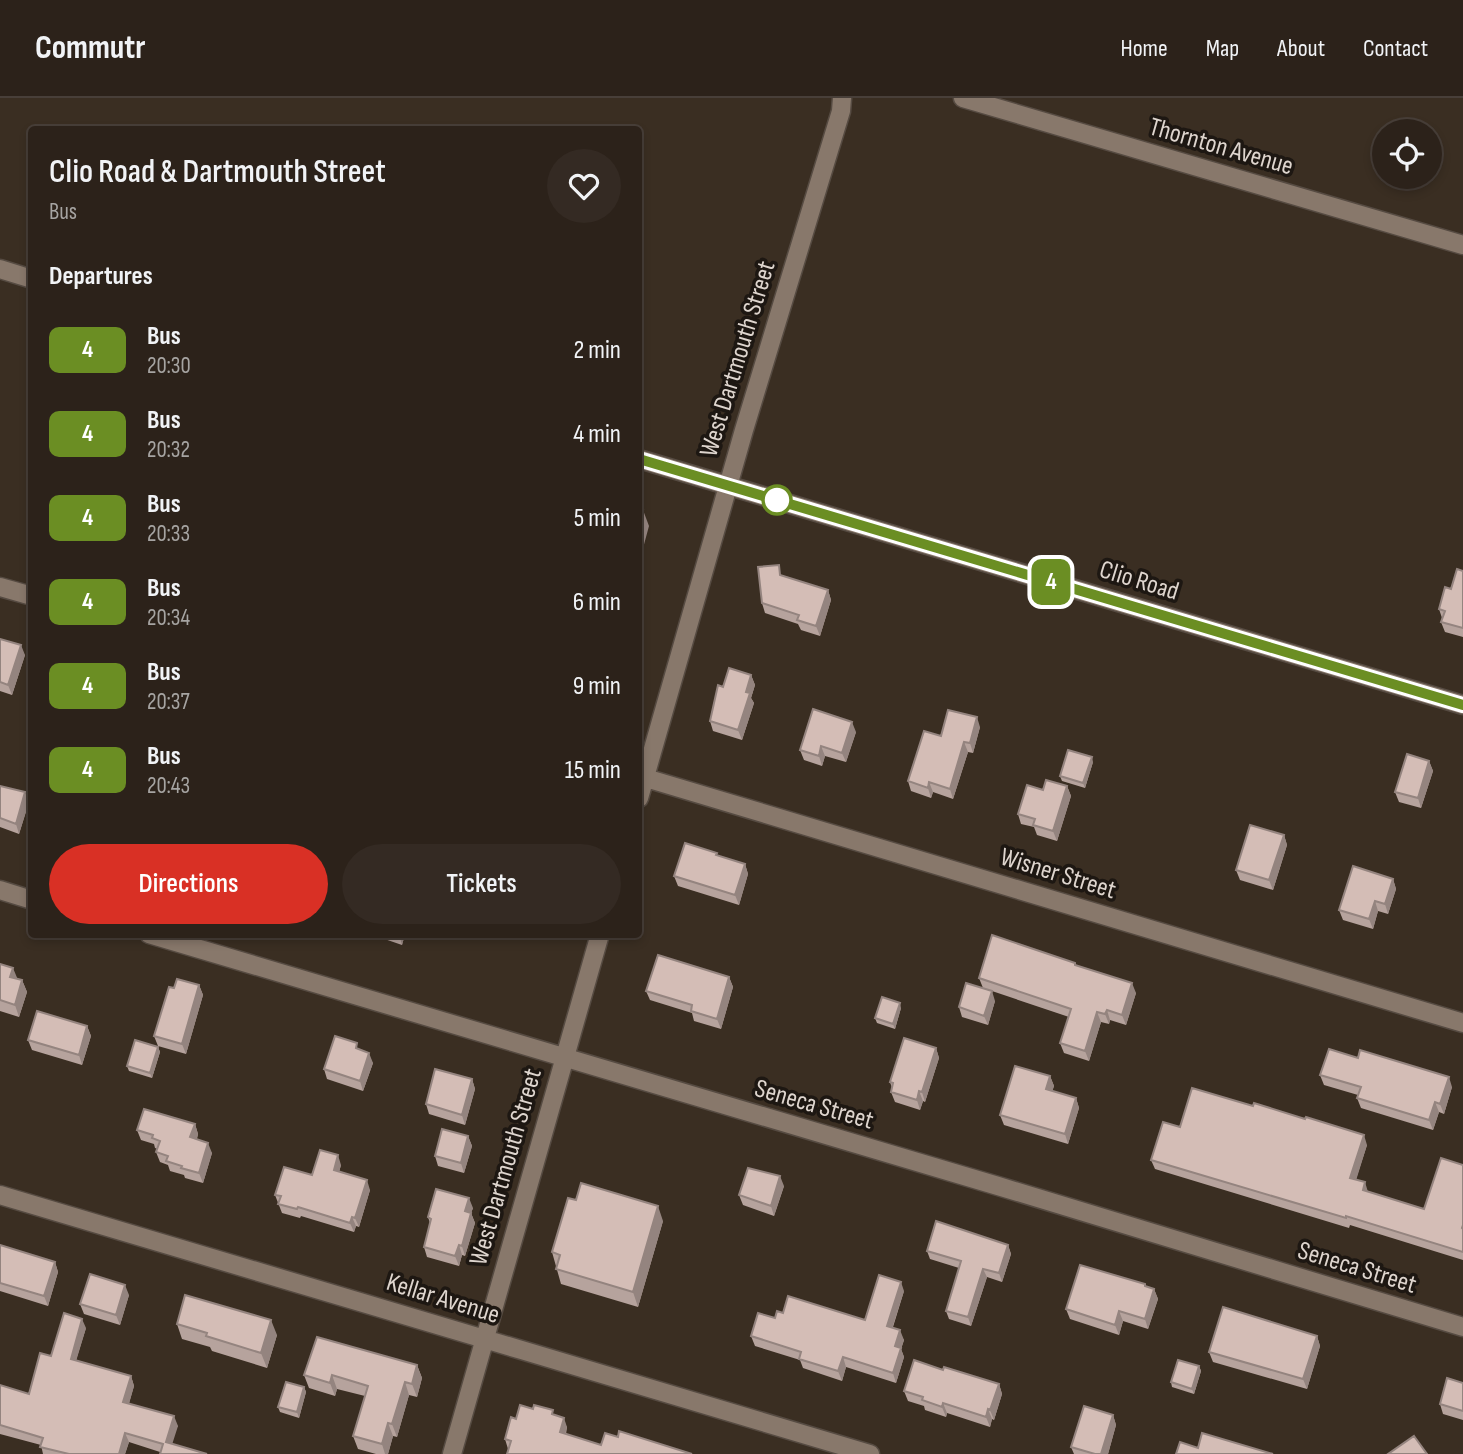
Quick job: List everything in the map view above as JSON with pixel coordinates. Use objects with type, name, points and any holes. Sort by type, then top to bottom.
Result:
[{"type":"street","name":"West Dartmouth Street","points":[[642,776],[841,110],[842,98]]},
{"type":"street","name":"Thornton Avenue","points":[[963,98],[1463,246]]},
{"type":"street","points":[[0,270],[28,278]]},
{"type":"street","name":"Clio Road","points":[[642,460],[1463,705]]},
{"type":"street","points":[[0,587],[28,595]]},
{"type":"street","name":"Wisner Street","points":[[642,776],[1463,1023]]},
{"type":"street","points":[[0,890],[28,899]]},
{"type":"street","name":"Seneca Street","points":[[162,938],[999,1186],[1463,1327]]},
{"type":"street","name":"West Dartmouth Street","points":[[452,1454],[599,938]]},
{"type":"street","name":"Kellar Avenue","points":[[0,1195],[870,1454]]},
{"type":"building","points":[[779,565],[780,575],[828,590],[816,626],[797,620],[799,615],[762,603],[758,567]]},
{"type":"building","points":[[1457,569],[1463,571],[1463,628],[1441,622],[1445,611],[1439,609],[1445,587],[1451,589]]},
{"type":"building","points":[[0,639],[21,645],[8,685],[0,682]]},
{"type":"building","points":[[729,668],[751,675],[746,692],[750,693],[738,730],[710,721],[718,685],[723,687]]},
{"type":"building","points":[[813,709],[852,722],[842,753],[821,746],[819,756],[800,750]]},
{"type":"building","points":[[948,710],[977,717],[970,743],[964,742],[950,789],[929,782],[928,788],[908,781],[924,731],[941,736]]},
{"type":"building","points":[[1068,750],[1092,757],[1083,783],[1060,776]]},
{"type":"building","points":[[1407,754],[1429,761],[1418,798],[1395,792]]},
{"type":"building","points":[[1046,780],[1067,786],[1053,831],[1033,825],[1035,819],[1018,814],[1027,785],[1043,790]]},
{"type":"building","points":[[0,786],[25,792],[16,824],[0,818]]},
{"type":"building","points":[[1250,825],[1284,835],[1269,880],[1236,870]]},
{"type":"building","points":[[685,843],[745,864],[735,895],[674,876]]},
{"type":"building","points":[[1353,866],[1393,879],[1385,904],[1375,901],[1369,919],[1339,910]]},
{"type":"building","points":[[992,935],[1132,983],[1122,1015],[1107,1010],[1105,1014],[1097,1012],[1085,1051],[1060,1043],[1071,1009],[979,978]]},
{"type":"building","points":[[658,955],[729,977],[717,1019],[691,1011],[692,1005],[646,991]]},
{"type":"building","points":[[0,964],[13,968],[10,977],[22,980],[15,1005],[0,1000]]},
{"type":"building","points":[[177,979],[199,985],[182,1044],[154,1036],[169,987],[174,988]]},
{"type":"building","points":[[966,983],[992,991],[984,1016],[959,1007]]},
{"type":"building","points":[[882,997],[900,1003],[893,1024],[875,1018]]},
{"type":"building","points":[[37,1011],[87,1026],[79,1055],[28,1040]]},
{"type":"building","points":[[335,1036],[357,1043],[356,1048],[369,1053],[360,1081],[324,1069]]},
{"type":"building","points":[[904,1038],[936,1048],[917,1100],[891,1092],[893,1083],[890,1082]]},
{"type":"building","points":[[135,1040],[158,1047],[150,1073],[127,1066]]},
{"type":"building","points":[[1329,1049],[1358,1058],[1360,1050],[1449,1077],[1440,1104],[1435,1102],[1429,1120],[1357,1098],[1361,1087],[1320,1075]]},
{"type":"building","points":[[1015,1066],[1050,1076],[1046,1089],[1076,1098],[1065,1134],[1000,1115]]},
{"type":"building","points":[[435,1069],[472,1079],[462,1115],[426,1104]]},
{"type":"building","points":[[1192,1088],[1364,1135],[1350,1178],[1365,1182],[1363,1190],[1424,1209],[1441,1158],[1463,1165],[1463,1252],[1151,1160],[1163,1122],[1180,1127]]},
{"type":"building","points":[[144,1109],[195,1124],[190,1137],[208,1143],[199,1173],[166,1161],[168,1156],[156,1152],[160,1141],[152,1138],[153,1135],[137,1130]]},
{"type":"building","points":[[442,1129],[468,1136],[461,1163],[435,1156]]},
{"type":"building","points":[[320,1150],[338,1155],[334,1170],[367,1180],[355,1218],[352,1217],[350,1223],[298,1207],[297,1209],[278,1204],[281,1196],[275,1195],[284,1167],[312,1175]]},
{"type":"building","points":[[748,1168],[780,1176],[771,1206],[739,1195]]},
{"type":"building","points":[[581,1183],[658,1206],[633,1292],[556,1269],[560,1255],[552,1252],[568,1198],[576,1200]]},
{"type":"building","points":[[436,1189],[469,1198],[465,1211],[471,1213],[462,1246],[459,1245],[455,1256],[424,1247],[431,1219],[428,1217]]},
{"type":"building","points":[[936,1221],[1008,1245],[999,1273],[983,1269],[968,1317],[946,1311],[961,1261],[927,1251]]},
{"type":"building","points":[[0,1245],[55,1262],[44,1296],[0,1283]]},
{"type":"building","points":[[1080,1265],[1154,1289],[1145,1319],[1119,1311],[1115,1325],[1066,1309]]},
{"type":"building","points":[[90,1274],[125,1285],[116,1315],[80,1304]]},
{"type":"building","points":[[879,1275],[901,1282],[887,1326],[900,1330],[895,1346],[901,1348],[893,1373],[843,1357],[838,1371],[799,1359],[801,1352],[751,1336],[758,1313],[775,1318],[777,1311],[783,1313],[788,1296],[865,1320]]},
{"type":"building","points":[[185,1295],[271,1320],[261,1353],[177,1324]]},
{"type":"building","points":[[1223,1307],[1317,1336],[1303,1379],[1209,1352]]},
{"type":"building","points":[[64,1313],[82,1319],[71,1359],[131,1376],[123,1402],[174,1416],[166,1442],[207,1454],[160,1454],[163,1444],[125,1433],[119,1454],[69,1454],[40,1447],[43,1438],[0,1425],[0,1385],[29,1394],[40,1353],[51,1356]]},
{"type":"building","points":[[317,1337],[417,1365],[412,1384],[405,1382],[392,1424],[388,1423],[382,1444],[353,1436],[368,1386],[332,1375],[330,1383],[304,1375]]},
{"type":"building","points":[[914,1360],[999,1384],[986,1417],[943,1403],[942,1407],[904,1391]]},
{"type":"building","points":[[1178,1360],[1199,1366],[1192,1389],[1171,1382]]},
{"type":"building","points":[[1447,1378],[1463,1383],[1463,1411],[1440,1404]]},
{"type":"building","points":[[286,1382],[304,1387],[297,1412],[278,1407]]},
{"type":"building","points":[[520,1405],[553,1410],[552,1414],[564,1418],[560,1432],[601,1445],[605,1433],[618,1437],[619,1431],[692,1454],[507,1454],[511,1441],[505,1439],[511,1417],[516,1419]]},
{"type":"building","points":[[1084,1406],[1113,1415],[1101,1454],[1071,1447]]},
{"type":"building","points":[[1202,1433],[1273,1454],[1176,1454],[1180,1442],[1198,1448]]},
{"type":"building","points":[[1414,1436],[1427,1454],[1388,1454]]},
{"type":"bus line","name":"4","points":[[642,460],[1463,705]]}]
